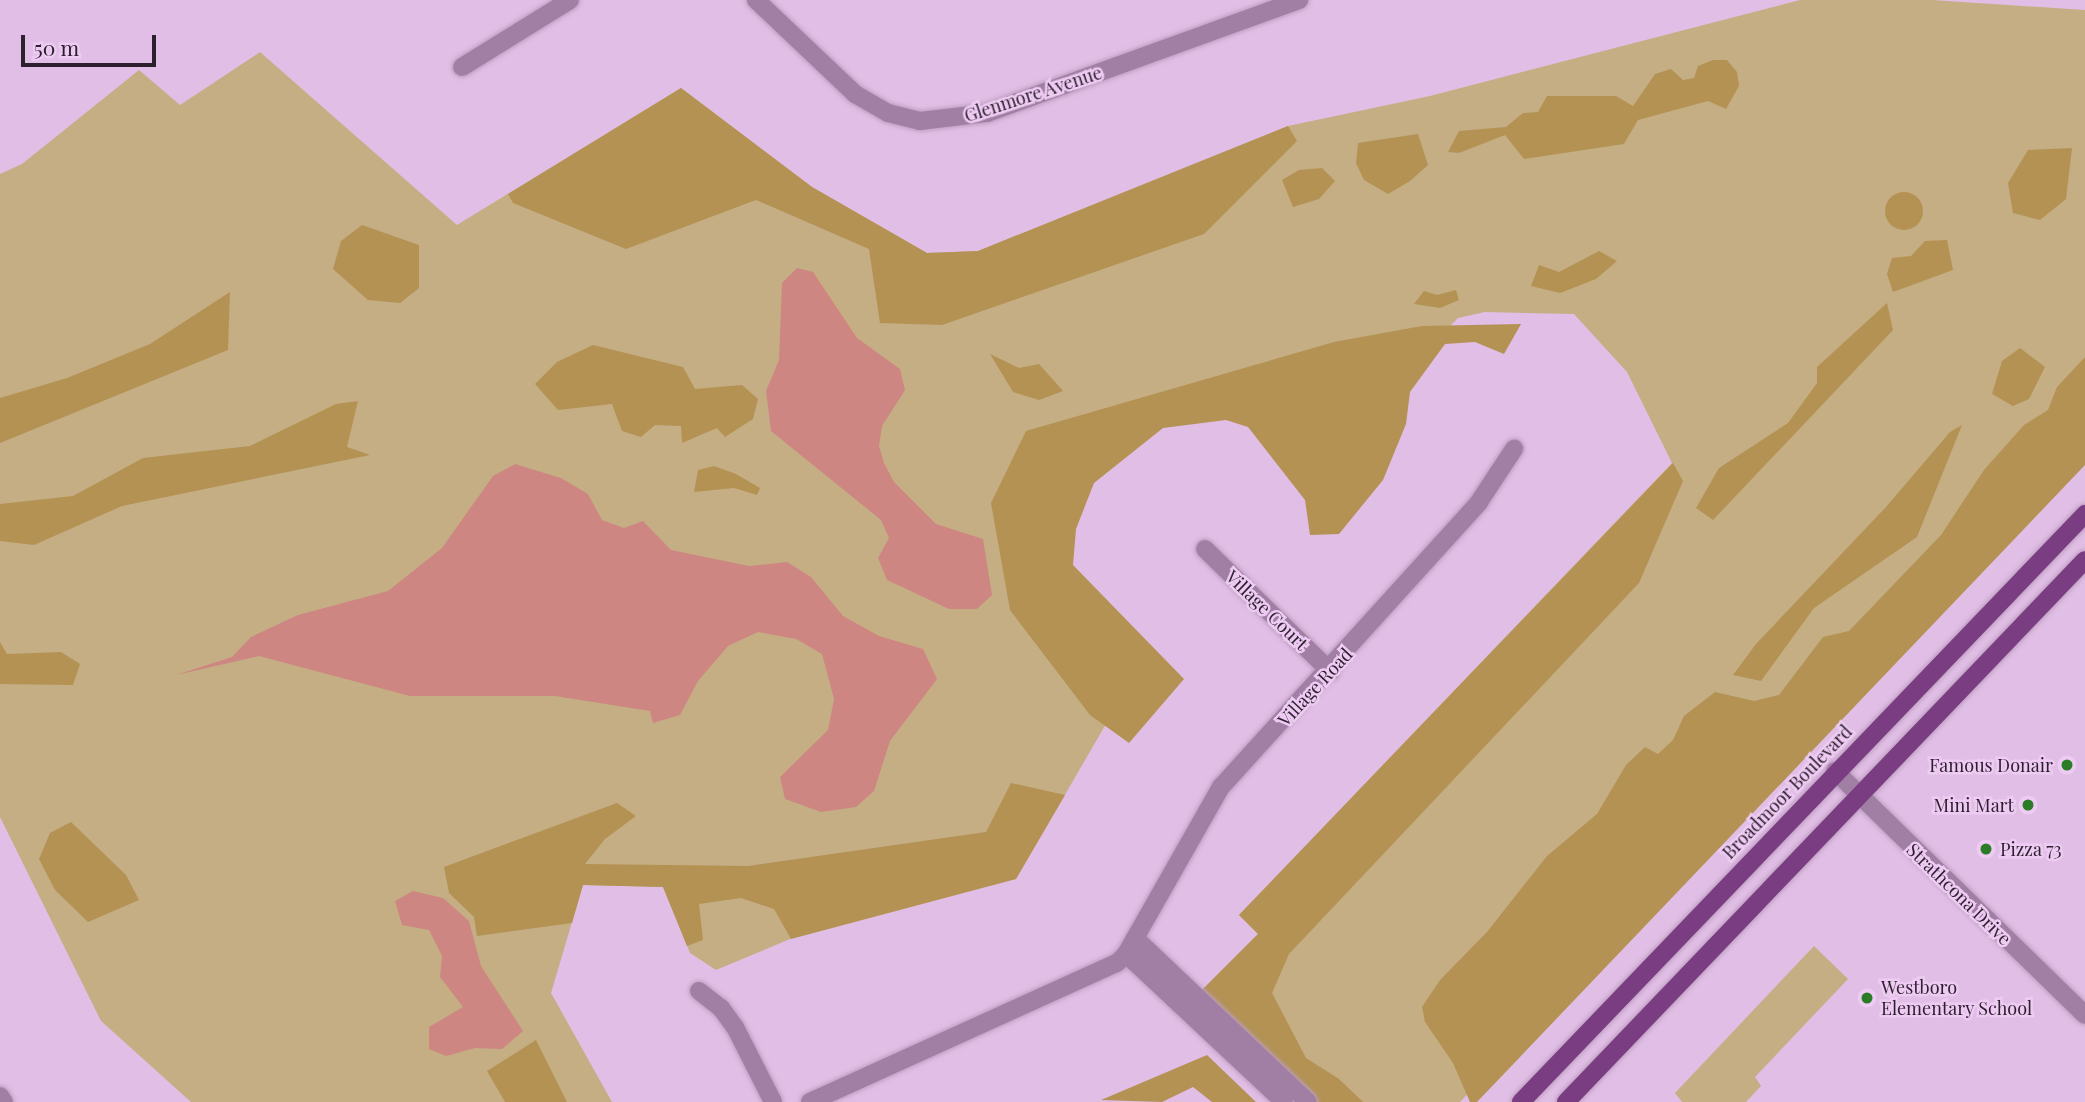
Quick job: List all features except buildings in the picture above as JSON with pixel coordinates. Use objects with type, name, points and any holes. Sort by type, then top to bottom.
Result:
[{"type":"main road","name":"Broadmoor Boulevard","points":[[1521,1102],[1835,771],[2085,514]]},
{"type":"main road","points":[[1566,1102],[2085,560]]},
{"type":"street","points":[[462,67],[570,0]]},
{"type":"street","name":"Glenmore Avenue","points":[[756,0],[855,94],[888,113],[920,121],[987,113],[1299,0]]},
{"type":"street","name":"Village Road","points":[[1126,954],[1221,787],[1330,671],[1479,502],[1514,449]]},
{"type":"street","name":"Village Court","points":[[1205,549],[1330,671]]},
{"type":"street","name":"Strathcona Drive","points":[[1835,771],[2085,1015]]},
{"type":"street","points":[[1135,937],[1308,1102]]},
{"type":"street","points":[[810,1102],[1117,963],[1126,954],[1284,1102]]},
{"type":"street","points":[[699,991],[721,1008],[735,1027],[773,1102]]},
{"type":"street","points":[[0,1096],[4,1102]]},
{"type":"shaded area","points":[[1800,0],[1932,0],[2085,10],[2085,445],[1460,1102],[1315,1102],[1199,993],[1258,934],[1239,915],[1672,463],[1627,372],[1574,314],[1485,312],[1458,318],[1321,456],[1233,378],[1066,470],[1062,566],[1149,650],[1016,879],[814,929],[716,970],[690,953],[663,887],[583,885],[551,993],[612,1102],[191,1102],[101,1021],[0,817],[0,174],[22,164],[139,70],[180,105],[260,52],[457,225],[681,88],[812,187],[927,253],[978,251],[1288,126],[1430,96]]},
{"type":"shaded area","points":[[1713,60],[1727,60],[1737,72],[1739,86],[1726,109],[1708,101],[1638,120],[1624,144],[1524,159],[1505,135],[1459,153],[1448,152],[1459,131],[1506,127],[1523,113],[1538,112],[1547,96],[1616,96],[1633,106],[1655,74],[1671,69],[1683,80],[1694,78],[1698,66]]},
{"type":"shaded area","points":[[681,88],[812,187],[927,253],[978,251],[1288,126],[1297,141],[1204,234],[942,325],[880,323],[869,249],[756,200],[626,249],[513,203],[508,194]]},
{"type":"shaded area","points":[[1418,134],[1428,165],[1410,181],[1388,194],[1364,180],[1356,163],[1358,143]]},
{"type":"shaded area","points":[[2072,148],[2066,199],[2040,220],[2013,213],[2008,183],[2028,150]]},
{"type":"shaded area","points":[[1322,168],[1335,181],[1319,199],[1293,207],[1282,180],[1299,170]]},
{"type":"shaded area","points":[[1904,192],[1917,198],[1923,211],[1917,224],[1904,230],[1891,224],[1885,211],[1891,198]]},
{"type":"shaded area","points":[[362,225],[419,245],[419,288],[400,303],[368,300],[333,269],[341,241]]},
{"type":"shaded area","points":[[1947,240],[1953,270],[1893,292],[1887,274],[1892,258],[1911,256],[1925,241]]},
{"type":"shaded area","points":[[1599,251],[1617,261],[1596,279],[1560,293],[1531,286],[1539,265],[1559,272]]},
{"type":"shaded area","points":[[797,268],[813,272],[857,338],[900,369],[905,390],[882,426],[879,446],[884,463],[894,482],[936,524],[983,539],[992,595],[977,609],[949,609],[887,580],[878,558],[889,538],[881,520],[771,431],[766,391],[779,360],[782,283]]},
{"type":"shaded area","points":[[1456,290],[1459,300],[1440,308],[1414,304],[1424,291],[1437,295]]},
{"type":"shaded area","points":[[230,292],[228,350],[0,443],[0,398],[67,378],[150,344]]},
{"type":"shaded area","points":[[1887,303],[1893,330],[1713,520],[1696,508],[1719,468],[1788,423],[1817,383],[1817,367]]},
{"type":"shaded area","points":[[1521,324],[1504,354],[1475,342],[1445,344],[1410,392],[1406,424],[1383,480],[1339,534],[1310,535],[1305,500],[1248,427],[1226,420],[1163,428],[1094,483],[1076,529],[1073,565],[1184,679],[1129,743],[1090,715],[1010,610],[991,503],[1026,431],[1334,342],[1422,326]]},
{"type":"shaded area","points":[[593,345],[683,367],[695,389],[742,385],[758,399],[753,419],[725,437],[717,428],[682,443],[681,426],[655,425],[641,437],[622,431],[612,404],[558,410],[535,384],[557,362]]},
{"type":"shaded area","points":[[2020,348],[2045,367],[2029,399],[2013,406],[1992,394],[2002,361]]},
{"type":"shaded area","points":[[990,354],[1019,368],[1039,364],[1063,391],[1039,400],[1013,392]]},
{"type":"shaded area","points":[[2085,357],[2085,465],[1477,1102],[1470,1102],[1453,1063],[1425,1022],[1422,1007],[1440,980],[1487,932],[1547,856],[1597,814],[1626,765],[1645,747],[1658,754],[1673,740],[1684,716],[1715,692],[1754,701],[1779,695],[1823,637],[1849,631],[1941,535],[1984,470],[2024,425],[2048,410],[2057,387]]},
{"type":"shaded area","points":[[358,401],[347,447],[370,455],[122,506],[34,545],[0,541],[0,504],[73,496],[143,458],[250,446],[336,404]]},
{"type":"shaded area","points":[[1962,425],[1917,537],[1814,608],[1761,681],[1733,675],[1756,644],[1886,507],[1950,432]]},
{"type":"shaded area","points":[[1673,463],[1683,481],[1639,583],[1289,954],[1272,993],[1306,1058],[1339,1079],[1363,1102],[1315,1102],[1199,993],[1258,934],[1239,915]]},
{"type":"shaded area","points":[[515,464],[561,478],[588,494],[602,520],[624,528],[643,521],[671,550],[749,566],[787,562],[811,577],[843,616],[879,636],[923,649],[937,679],[890,741],[874,791],[856,807],[821,812],[785,799],[780,777],[828,730],[834,699],[822,654],[796,639],[758,632],[728,646],[698,681],[680,715],[653,723],[650,711],[555,696],[410,696],[259,656],[176,675],[232,657],[251,637],[298,615],[388,591],[442,548],[493,476]]},
{"type":"shaded area","points":[[714,466],[736,474],[760,488],[757,495],[734,488],[694,492],[698,470]]},
{"type":"shaded area","points":[[0,642],[7,654],[61,652],[80,664],[73,685],[0,684]]},
{"type":"shaded area","points":[[1011,783],[1065,795],[1016,879],[791,939],[774,909],[741,898],[699,904],[703,940],[687,946],[663,887],[583,885],[572,923],[477,936],[474,917],[449,893],[444,867],[617,803],[636,816],[605,839],[585,864],[748,866],[986,832]]},
{"type":"shaded area","points":[[71,822],[126,875],[139,900],[88,922],[55,890],[39,859],[50,833]]},
{"type":"shaded area","points":[[413,891],[443,898],[469,921],[481,966],[523,1031],[502,1049],[475,1048],[446,1056],[429,1049],[429,1027],[463,1007],[440,977],[442,956],[429,930],[402,925],[395,901]]},
{"type":"shaded area","points":[[1814,946],[1848,979],[1755,1077],[1761,1086],[1746,1102],[1682,1102],[1675,1093]]},
{"type":"shaded area","points":[[536,1040],[567,1102],[505,1102],[487,1071]]},
{"type":"shaded area","points":[[1207,1055],[1256,1102],[1212,1102],[1193,1087],[1162,1102],[1101,1100]]},
{"type":"place","name":"Famous Donair","points":[[2067,765]]},
{"type":"place","name":"Mini Mart","points":[[2028,805]]},
{"type":"place","name":"Pizza 73","points":[[1986,849]]},
{"type":"place","name":"Westboro Elementary School","points":[[1867,998]]}]
